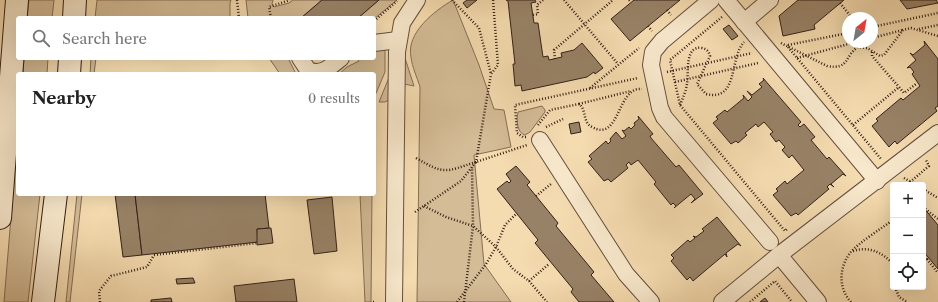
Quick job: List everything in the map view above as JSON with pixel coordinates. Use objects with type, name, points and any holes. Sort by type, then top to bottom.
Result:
[{"type":"main road","points":[[0,218],[16,0]]},
{"type":"main road","points":[[74,16],[76,0]]},
{"type":"main road","points":[[68,72],[70,60]]},
{"type":"main road","points":[[43,302],[56,196]]},
{"type":"street","points":[[394,302],[397,46],[405,17],[417,0]]},
{"type":"street","points":[[711,0],[655,48],[651,60],[660,108],[664,117],[818,302]]},
{"type":"street","points":[[744,22],[770,0]]},
{"type":"street","points":[[729,4],[744,22],[766,55],[877,181]]},
{"type":"street","points":[[376,43],[397,46]]},
{"type":"street","points":[[301,60],[308,70],[315,72]]},
{"type":"street","points":[[321,72],[338,60]]},
{"type":"street","points":[[722,302],[774,249],[877,181],[938,133]]},
{"type":"street","points":[[534,137],[626,274],[650,302]]},
{"type":"path","points":[[237,0],[239,16]]},
{"type":"path","points":[[271,16],[269,7],[290,0]]},
{"type":"path","points":[[376,19],[399,0]]},
{"type":"path","points":[[415,212],[464,179],[476,162],[491,74],[479,28],[452,0]]},
{"type":"path","points":[[491,74],[498,65],[493,0]]},
{"type":"path","points":[[533,15],[538,14],[537,5],[543,0]]},
{"type":"path","points":[[564,0],[618,64]]},
{"type":"path","points":[[555,58],[554,50],[613,0]]},
{"type":"path","points":[[840,3],[847,12]]},
{"type":"path","points":[[729,4],[670,60],[680,105],[785,231],[789,228]]},
{"type":"path","points":[[878,26],[938,13]]},
{"type":"path","points":[[919,29],[938,25]]},
{"type":"path","points":[[878,36],[911,28],[919,29],[938,36]]},
{"type":"path","points":[[788,46],[828,66],[834,67],[840,66],[847,62],[858,47],[867,48],[880,56],[884,55],[903,30]]},
{"type":"path","points":[[675,82],[734,68],[788,46],[842,33]]},
{"type":"path","points":[[680,105],[687,80],[689,57],[695,49],[701,48],[709,52],[710,56],[709,62],[699,77],[697,84],[700,90],[706,94],[717,95],[730,84],[736,57],[740,46],[745,41]]},
{"type":"path","points":[[788,46],[890,170]]},
{"type":"path","points":[[797,58],[842,46]]},
{"type":"path","points":[[872,52],[872,56],[904,94],[916,84]]},
{"type":"path","points":[[534,137],[523,137],[517,133],[515,104],[709,62],[736,57],[766,55]]},
{"type":"path","points":[[853,125],[899,87]]},
{"type":"path","points":[[416,158],[435,170],[442,171],[476,162],[534,137],[550,110],[632,90],[647,90]]},
{"type":"path","points":[[579,104],[582,106],[586,122],[593,128],[600,129],[608,127],[615,121],[625,98],[632,90]]},
{"type":"path","points":[[464,302],[473,226],[472,167]]},
{"type":"path","points":[[536,196],[555,180]]},
{"type":"path","points":[[926,191],[938,198]]},
{"type":"path","points":[[424,206],[446,217],[473,226],[496,247],[513,269],[529,281],[547,302]]},
{"type":"path","points":[[926,209],[938,219]]},
{"type":"path","points":[[457,302],[476,279],[496,247],[504,225],[516,214]]},
{"type":"path","points":[[850,302],[846,296],[841,280],[844,264],[851,252],[890,222]]},
{"type":"path","points":[[100,302],[99,291],[111,276],[147,267],[154,255],[257,243]]},
{"type":"path","points":[[851,252],[861,249],[875,250],[886,256],[890,261]]},
{"type":"path","points":[[926,259],[938,273]]},
{"type":"path","points":[[529,281],[549,264]]},
{"type":"path","points":[[750,302],[775,281],[792,302]]},
{"type":"path","points":[[896,290],[900,297],[907,302]]},
{"type":"shaded area","points":[[29,0],[54,0],[52,16],[27,16]]},
{"type":"shaded area","points":[[97,0],[231,0],[230,16],[95,16]]},
{"type":"shaded area","points":[[246,0],[273,0],[272,4],[274,7],[289,3],[293,0],[322,0],[303,16],[248,16]]},
{"type":"shaded area","points":[[379,0],[397,0],[376,17],[376,16],[360,16]]},
{"type":"shaded area","points":[[453,0],[479,65],[494,109],[504,110],[511,147],[474,155],[484,264],[511,302],[417,302],[420,87],[412,64],[411,48],[417,31],[423,24],[438,10]]},
{"type":"shaded area","points":[[385,48],[385,72],[376,93],[376,72],[341,72],[347,67],[359,61],[358,60],[376,60],[376,49]]},
{"type":"shaded area","points":[[404,55],[414,86],[404,84]]},
{"type":"shaded area","points":[[24,60],[48,60],[47,72],[23,72]]},
{"type":"shaded area","points":[[91,60],[96,60],[94,72],[90,72]]},
{"type":"shaded area","points":[[270,60],[289,60],[295,72],[279,72]]},
{"type":"shaded area","points":[[390,75],[389,100],[379,102]]},
{"type":"shaded area","points":[[542,106],[545,112],[530,132],[525,135],[522,134],[518,126],[518,112]]},
{"type":"shaded area","points":[[16,156],[16,196],[40,196],[28,302],[4,302]]},
{"type":"shaded area","points":[[77,196],[82,196],[70,302],[66,302]]},
{"type":"shaded area","points":[[360,196],[372,196],[371,302],[365,302]]},
{"type":"building","points":[[322,0],[379,0],[360,16],[303,16]]},
{"type":"building","points":[[467,0],[477,0],[467,8],[463,3]]},
{"type":"building","points":[[506,0],[535,0],[536,2],[531,3],[534,23],[538,23],[543,57],[548,56],[549,60],[562,57],[561,53],[574,50],[582,43],[603,68],[595,74],[594,72],[587,77],[522,91],[521,85],[515,86],[513,64],[515,64],[508,1]]},
{"type":"building","points":[[634,0],[680,0],[630,41],[611,19]]},
{"type":"building","points":[[798,0],[844,0],[814,25],[815,29],[783,36],[779,16]]},
{"type":"building","points":[[900,0],[936,0],[938,3],[907,9]]},
{"type":"building","points":[[729,25],[738,36],[732,40],[723,29]]},
{"type":"building","points":[[924,41],[938,59],[938,106],[935,108],[937,111],[897,144],[895,141],[889,147],[872,126],[878,121],[876,119],[901,98],[903,100],[920,86],[912,74],[914,72],[910,67],[907,68],[916,60],[910,53],[913,55],[925,45]]},
{"type":"building","points":[[763,78],[801,122],[798,125],[800,127],[804,124],[815,137],[811,140],[827,159],[829,157],[846,176],[843,174],[831,184],[834,187],[830,184],[827,187],[829,189],[798,215],[796,213],[791,216],[773,195],[778,191],[776,189],[785,181],[787,184],[804,170],[792,155],[789,158],[782,150],[785,147],[779,140],[776,142],[770,134],[773,132],[764,122],[758,127],[756,124],[745,133],[747,135],[738,143],[736,141],[731,144],[713,123],[718,119],[716,117],[725,110],[727,112],[744,98],[743,95],[748,101],[752,97],[747,91],[752,95],[762,87],[759,84],[764,80]]},
{"type":"building","points":[[638,116],[653,134],[650,136],[651,138],[676,167],[679,165],[703,194],[691,203],[695,199],[691,194],[674,208],[676,206],[673,203],[671,205],[654,184],[656,182],[638,160],[631,165],[629,162],[626,165],[628,168],[611,182],[608,179],[604,181],[588,162],[592,159],[589,156],[606,141],[608,144],[616,132],[622,139],[626,136],[622,130],[624,131],[629,127],[631,129],[635,125],[634,123],[639,119]]},
{"type":"building","points":[[579,122],[581,132],[571,134],[569,124]]},
{"type":"building","points":[[516,166],[530,182],[527,185],[558,223],[556,226],[594,272],[591,275],[614,302],[579,302],[571,292],[573,289],[535,243],[538,240],[497,189],[507,181],[509,183],[511,181],[506,174]]},
{"type":"building","points":[[115,196],[135,196],[142,255],[123,257]]},
{"type":"building","points":[[135,196],[265,196],[269,228],[257,229],[258,242],[142,255]]},
{"type":"building","points":[[332,197],[337,251],[314,254],[307,200]]},
{"type":"building","points":[[926,211],[938,225],[938,269],[926,255]]},
{"type":"building","points":[[717,217],[741,246],[738,244],[726,253],[727,257],[725,254],[693,281],[690,277],[687,280],[671,261],[674,258],[671,255],[688,240],[690,242],[695,238],[693,236],[696,237],[704,231],[702,229]]},
{"type":"building","points":[[271,228],[273,243],[257,245],[257,229]]},
{"type":"building","points":[[193,278],[195,283],[177,284],[176,279]]},
{"type":"building","points":[[294,279],[297,302],[236,302],[234,286]]},
{"type":"building","points":[[171,298],[172,302],[151,302],[151,300]]},
{"type":"building","points":[[765,298],[768,302],[760,302]]}]
